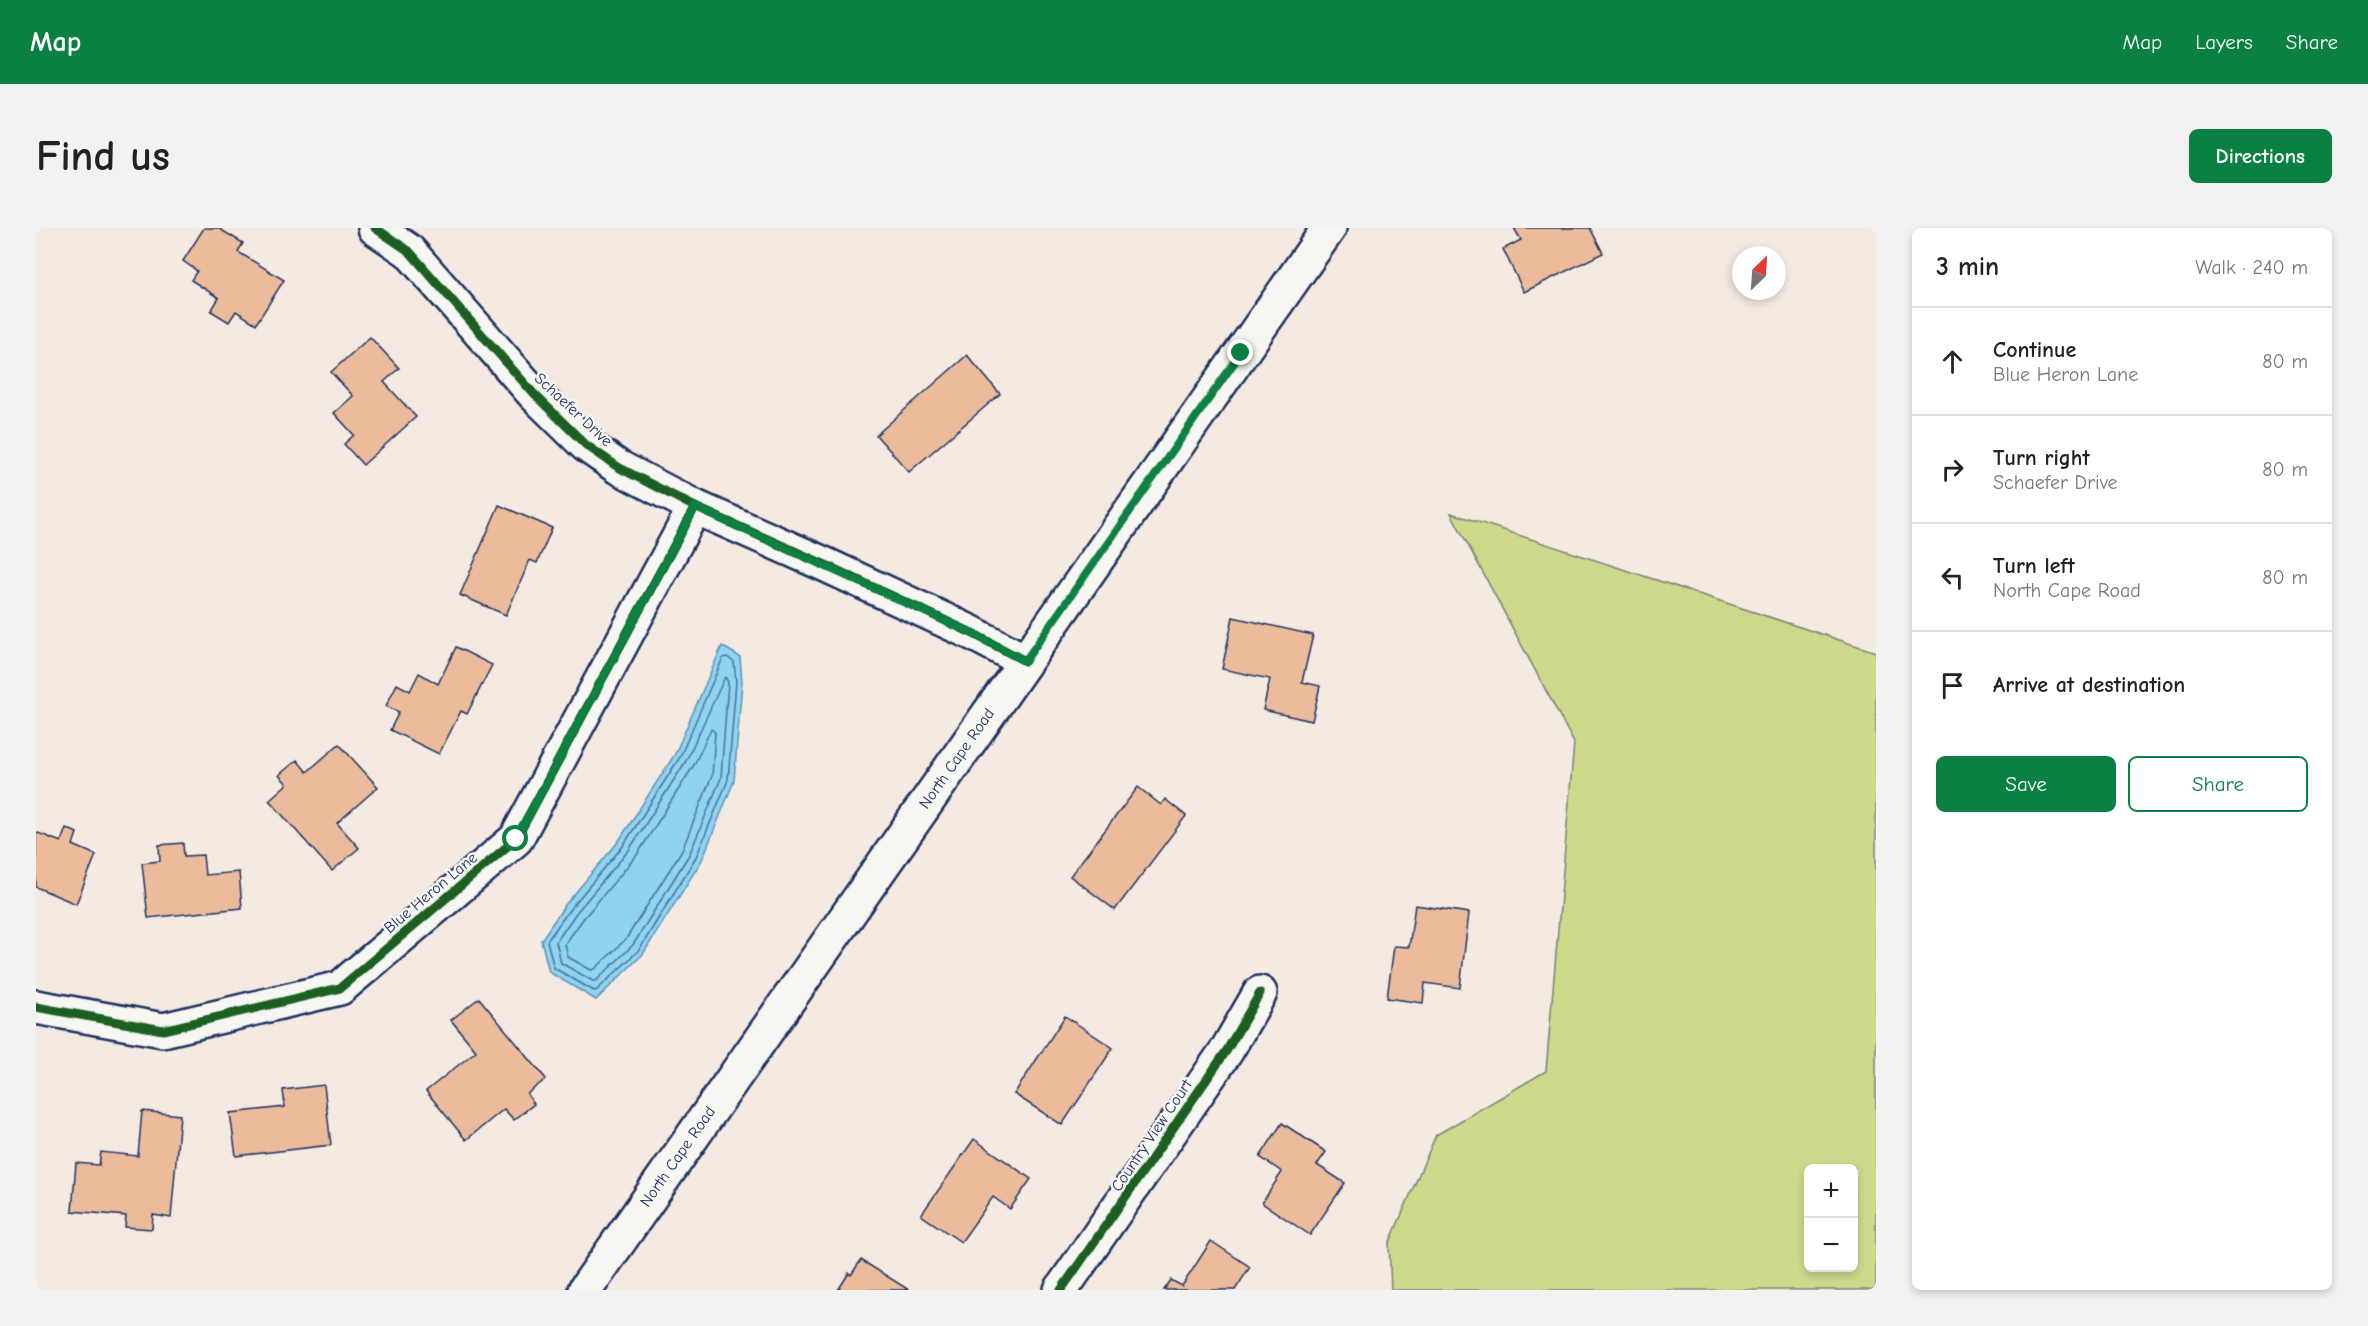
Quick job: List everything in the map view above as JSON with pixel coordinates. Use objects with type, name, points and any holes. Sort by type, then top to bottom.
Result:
[{"type":"street","name":"Schaefer Drive","points":[[375,228],[409,251],[534,394],[586,445],[634,477],[695,507],[898,598],[1025,661]]},
{"type":"street","name":"North Cape Road","points":[[585,1290],[746,1054],[853,906],[1329,228]]},
{"type":"street","name":"Blue Heron Lane","points":[[36,1007],[163,1030],[340,988],[516,839],[695,507]]},
{"type":"street","name":"Country View Court","points":[[1061,1290],[1227,1050],[1260,993]]},
{"type":"green space","points":[[1451,513],[1876,652],[1876,1290],[1391,1290],[1389,1244],[1436,1135],[1546,1071],[1574,743]]},
{"type":"water","points":[[722,646],[740,657],[742,682],[734,781],[702,860],[643,954],[596,1000],[549,972],[541,940],[565,905],[618,842],[675,754]]},
{"type":"building","points":[[204,228],[218,228],[243,243],[238,252],[284,280],[256,324],[236,311],[229,322],[211,311],[219,298],[191,280],[197,271],[183,261]]},
{"type":"building","points":[[1514,228],[1590,228],[1603,253],[1524,292],[1503,249],[1521,240]]},
{"type":"building","points":[[370,337],[399,368],[384,382],[416,417],[363,465],[344,444],[354,435],[334,413],[353,396],[331,372]]},
{"type":"building","points":[[967,355],[1000,394],[909,472],[876,435]]},
{"type":"building","points":[[499,505],[552,528],[537,563],[530,560],[506,615],[460,595]]},
{"type":"building","points":[[1233,617],[1313,635],[1302,682],[1320,686],[1312,721],[1263,710],[1270,679],[1222,669]]},
{"type":"building","points":[[456,647],[492,665],[467,714],[461,711],[439,754],[390,730],[399,712],[386,706],[397,684],[410,691],[419,673],[438,684]]},
{"type":"building","points":[[339,744],[378,787],[337,823],[359,848],[332,871],[269,800],[287,784],[279,775],[297,760],[307,772]]},
{"type":"building","points":[[1138,787],[1161,805],[1165,799],[1186,816],[1115,910],[1070,876]]},
{"type":"building","points":[[66,828],[77,833],[73,845],[96,855],[76,904],[36,887],[36,832],[61,842]]},
{"type":"building","points":[[183,843],[184,856],[203,855],[205,875],[239,872],[242,908],[148,918],[142,863],[160,861],[159,845]]},
{"type":"building","points":[[1415,905],[1469,913],[1460,988],[1425,983],[1423,1003],[1387,998],[1394,946],[1409,947]]},
{"type":"building","points":[[479,998],[546,1079],[527,1094],[534,1104],[514,1120],[504,1109],[466,1140],[426,1091],[476,1051],[451,1020]]},
{"type":"building","points":[[1065,1016],[1113,1048],[1062,1125],[1014,1094]]},
{"type":"building","points":[[324,1085],[331,1145],[236,1156],[230,1113],[285,1107],[283,1090]]},
{"type":"building","points":[[142,1111],[180,1115],[171,1218],[153,1215],[152,1229],[125,1227],[126,1216],[72,1211],[76,1163],[99,1165],[101,1152],[138,1156]]},
{"type":"building","points":[[1282,1123],[1326,1152],[1317,1165],[1345,1183],[1310,1235],[1262,1203],[1282,1172],[1260,1157]]},
{"type":"building","points":[[974,1139],[1031,1179],[1010,1209],[993,1197],[961,1242],[921,1215]]},
{"type":"building","points":[[1211,1241],[1250,1267],[1235,1290],[1164,1290],[1171,1280],[1182,1286]]},
{"type":"building","points":[[861,1260],[909,1290],[838,1290]]},
{"type":"cycle path","points":[[375,228],[409,251],[534,394],[586,445],[618,467],[695,507],[972,633],[1025,661]]},
{"type":"cycle path","points":[[36,1007],[163,1030],[340,988],[516,839],[695,507]]},
{"type":"cycle path","points":[[1061,1290],[1227,1050],[1260,993]]},
{"type":"route","points":[[516,839],[695,507],[972,633],[1025,661],[1241,353]]}]
